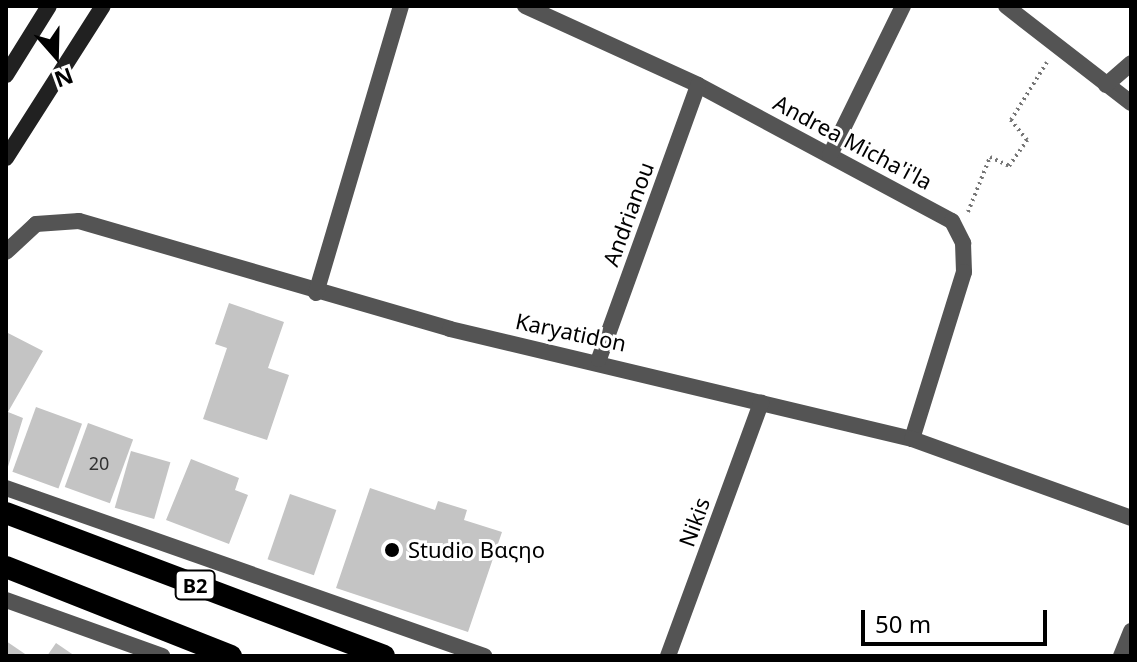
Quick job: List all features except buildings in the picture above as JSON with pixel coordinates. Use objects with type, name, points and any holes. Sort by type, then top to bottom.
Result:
[{"type":"highway","name":"B2","points":[[6,513],[384,656]]},
{"type":"highway","name":"B2","points":[[6,567],[231,656]]},
{"type":"main road","points":[[6,75],[49,6]]},
{"type":"main road","points":[[6,158],[103,6]]},
{"type":"street","points":[[316,293],[401,6]]},
{"type":"street","name":"Andrea Micha'i'la","points":[[525,6],[698,85],[939,212],[959,233]]},
{"type":"street","points":[[830,155],[903,6]]},
{"type":"street","points":[[1006,6],[1131,103]]},
{"type":"street","points":[[1106,85],[1131,63]]},
{"type":"street","name":"Andrianou","points":[[599,359],[698,85]]},
{"type":"street","name":"Karyatidon","points":[[6,252],[36,224],[79,221],[316,293],[599,359],[761,403],[912,439],[1131,518]]},
{"type":"street","points":[[912,439],[964,272],[959,233]]},
{"type":"street","name":"Nikis","points":[[668,656],[761,403]]},
{"type":"street","points":[[6,488],[484,656]]},
{"type":"street","points":[[6,600],[162,656]]},
{"type":"street","points":[[1121,656],[1131,631]]},
{"type":"path","points":[[959,233],[990,157],[1009,166],[1027,140],[1011,120],[1057,46]]},
{"type":"place","name":"Studio Βαςηο","points":[[392,550]]}]
